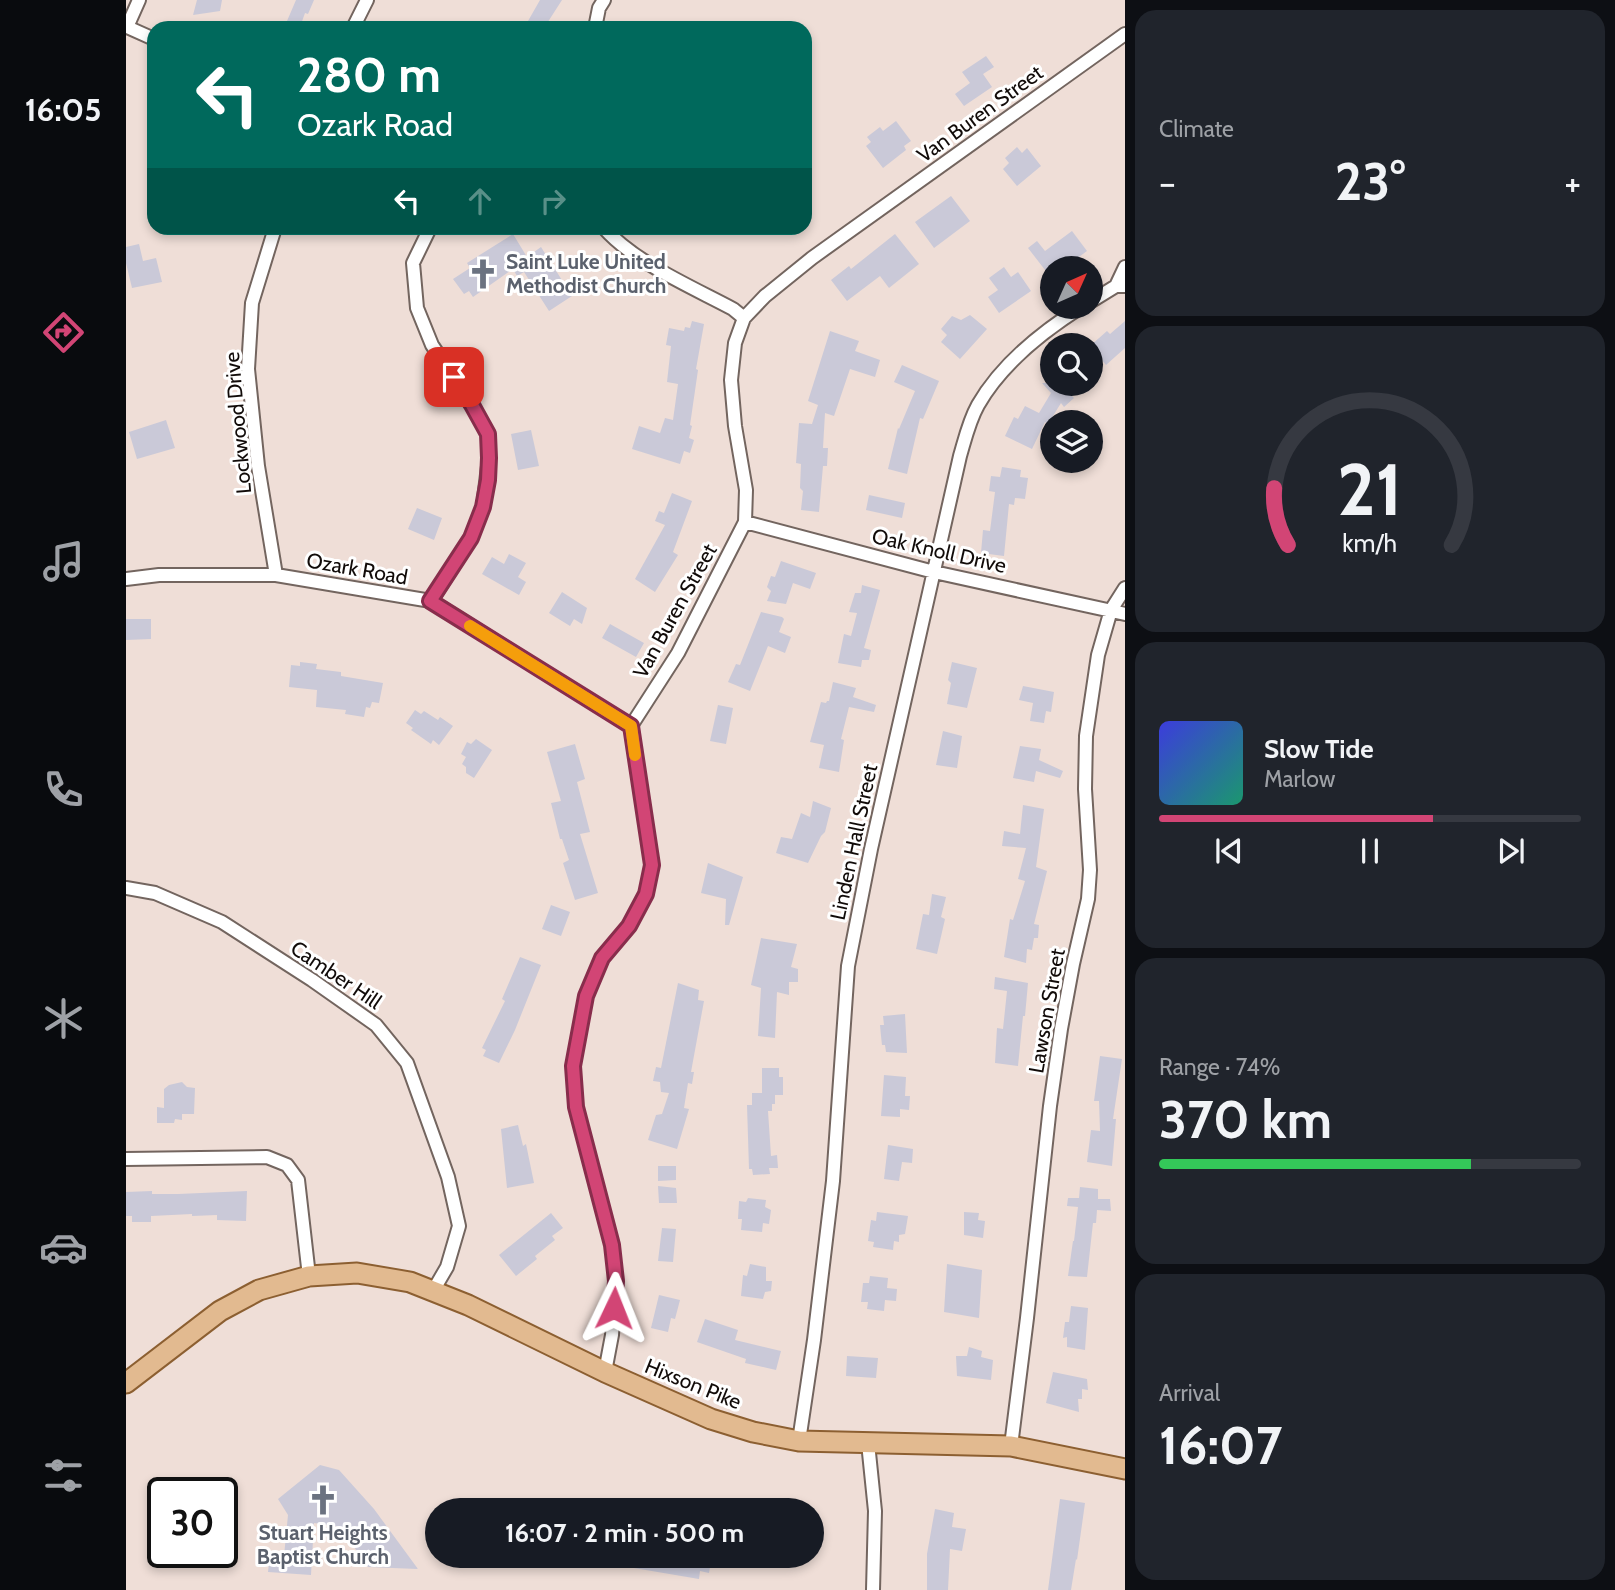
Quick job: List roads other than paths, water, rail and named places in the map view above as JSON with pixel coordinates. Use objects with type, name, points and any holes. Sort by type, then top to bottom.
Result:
[{"type":"main road","name":"Hixson Pike","points":[[126,1382],[220,1311],[259,1290],[309,1276],[357,1273],[410,1282],[468,1304],[605,1372],[711,1419],[753,1432],[799,1441],[1011,1446],[1125,1469]]},
{"type":"street","points":[[139,0],[126,27],[147,36]]},
{"type":"street","points":[[357,21],[366,0]]},
{"type":"street","points":[[596,21],[604,0]]},
{"type":"street","name":"Van Buren Street","points":[[631,726],[681,649],[745,522],[746,490],[735,426],[731,380],[736,343],[744,318],[765,296],[812,258],[1125,34]]},
{"type":"street","name":"Lockwood Drive","points":[[273,235],[252,303],[247,369],[258,466],[276,575]]},
{"type":"street","points":[[427,235],[413,263],[417,308],[432,345],[488,434],[489,458],[483,507],[471,538],[430,601]]},
{"type":"street","points":[[610,235],[645,260],[733,309],[744,318]]},
{"type":"street","points":[[1103,295],[1120,286],[1125,267]]},
{"type":"street","name":"Linden Hall Street","points":[[799,1441],[833,1181],[848,966],[871,849],[960,456],[968,425],[978,405],[1001,373],[1033,342],[1065,319]]},
{"type":"street","name":"Oak Knoll Drive","points":[[745,522],[934,572],[1125,614]]},
{"type":"street","name":"Ozark Road","points":[[126,579],[159,575],[276,575],[430,601],[631,726]]},
{"type":"street","name":"Lawson Street","points":[[1011,1446],[1050,1106],[1061,1029],[1088,899],[1090,870],[1085,789],[1086,736],[1098,655],[1111,610],[1125,588]]},
{"type":"street","points":[[605,1372],[612,1335],[616,1281],[612,1245],[576,1107],[573,1066],[586,996],[602,958],[629,926],[646,894],[652,865],[631,726]]},
{"type":"street","name":"Camber Hill","points":[[126,888],[155,894],[222,922],[376,1025],[407,1063],[448,1177],[460,1226],[447,1267],[433,1291]]},
{"type":"street","points":[[126,1159],[267,1157],[287,1165],[298,1180],[309,1276]]},
{"type":"street","points":[[868,1443],[875,1511],[873,1590]]},
{"type":"place","name":"Saint Luke United Methodist Church","points":[[483,274]]},
{"type":"place","name":"Stuart Heights Baptist Church","points":[[323,1500]]}]
